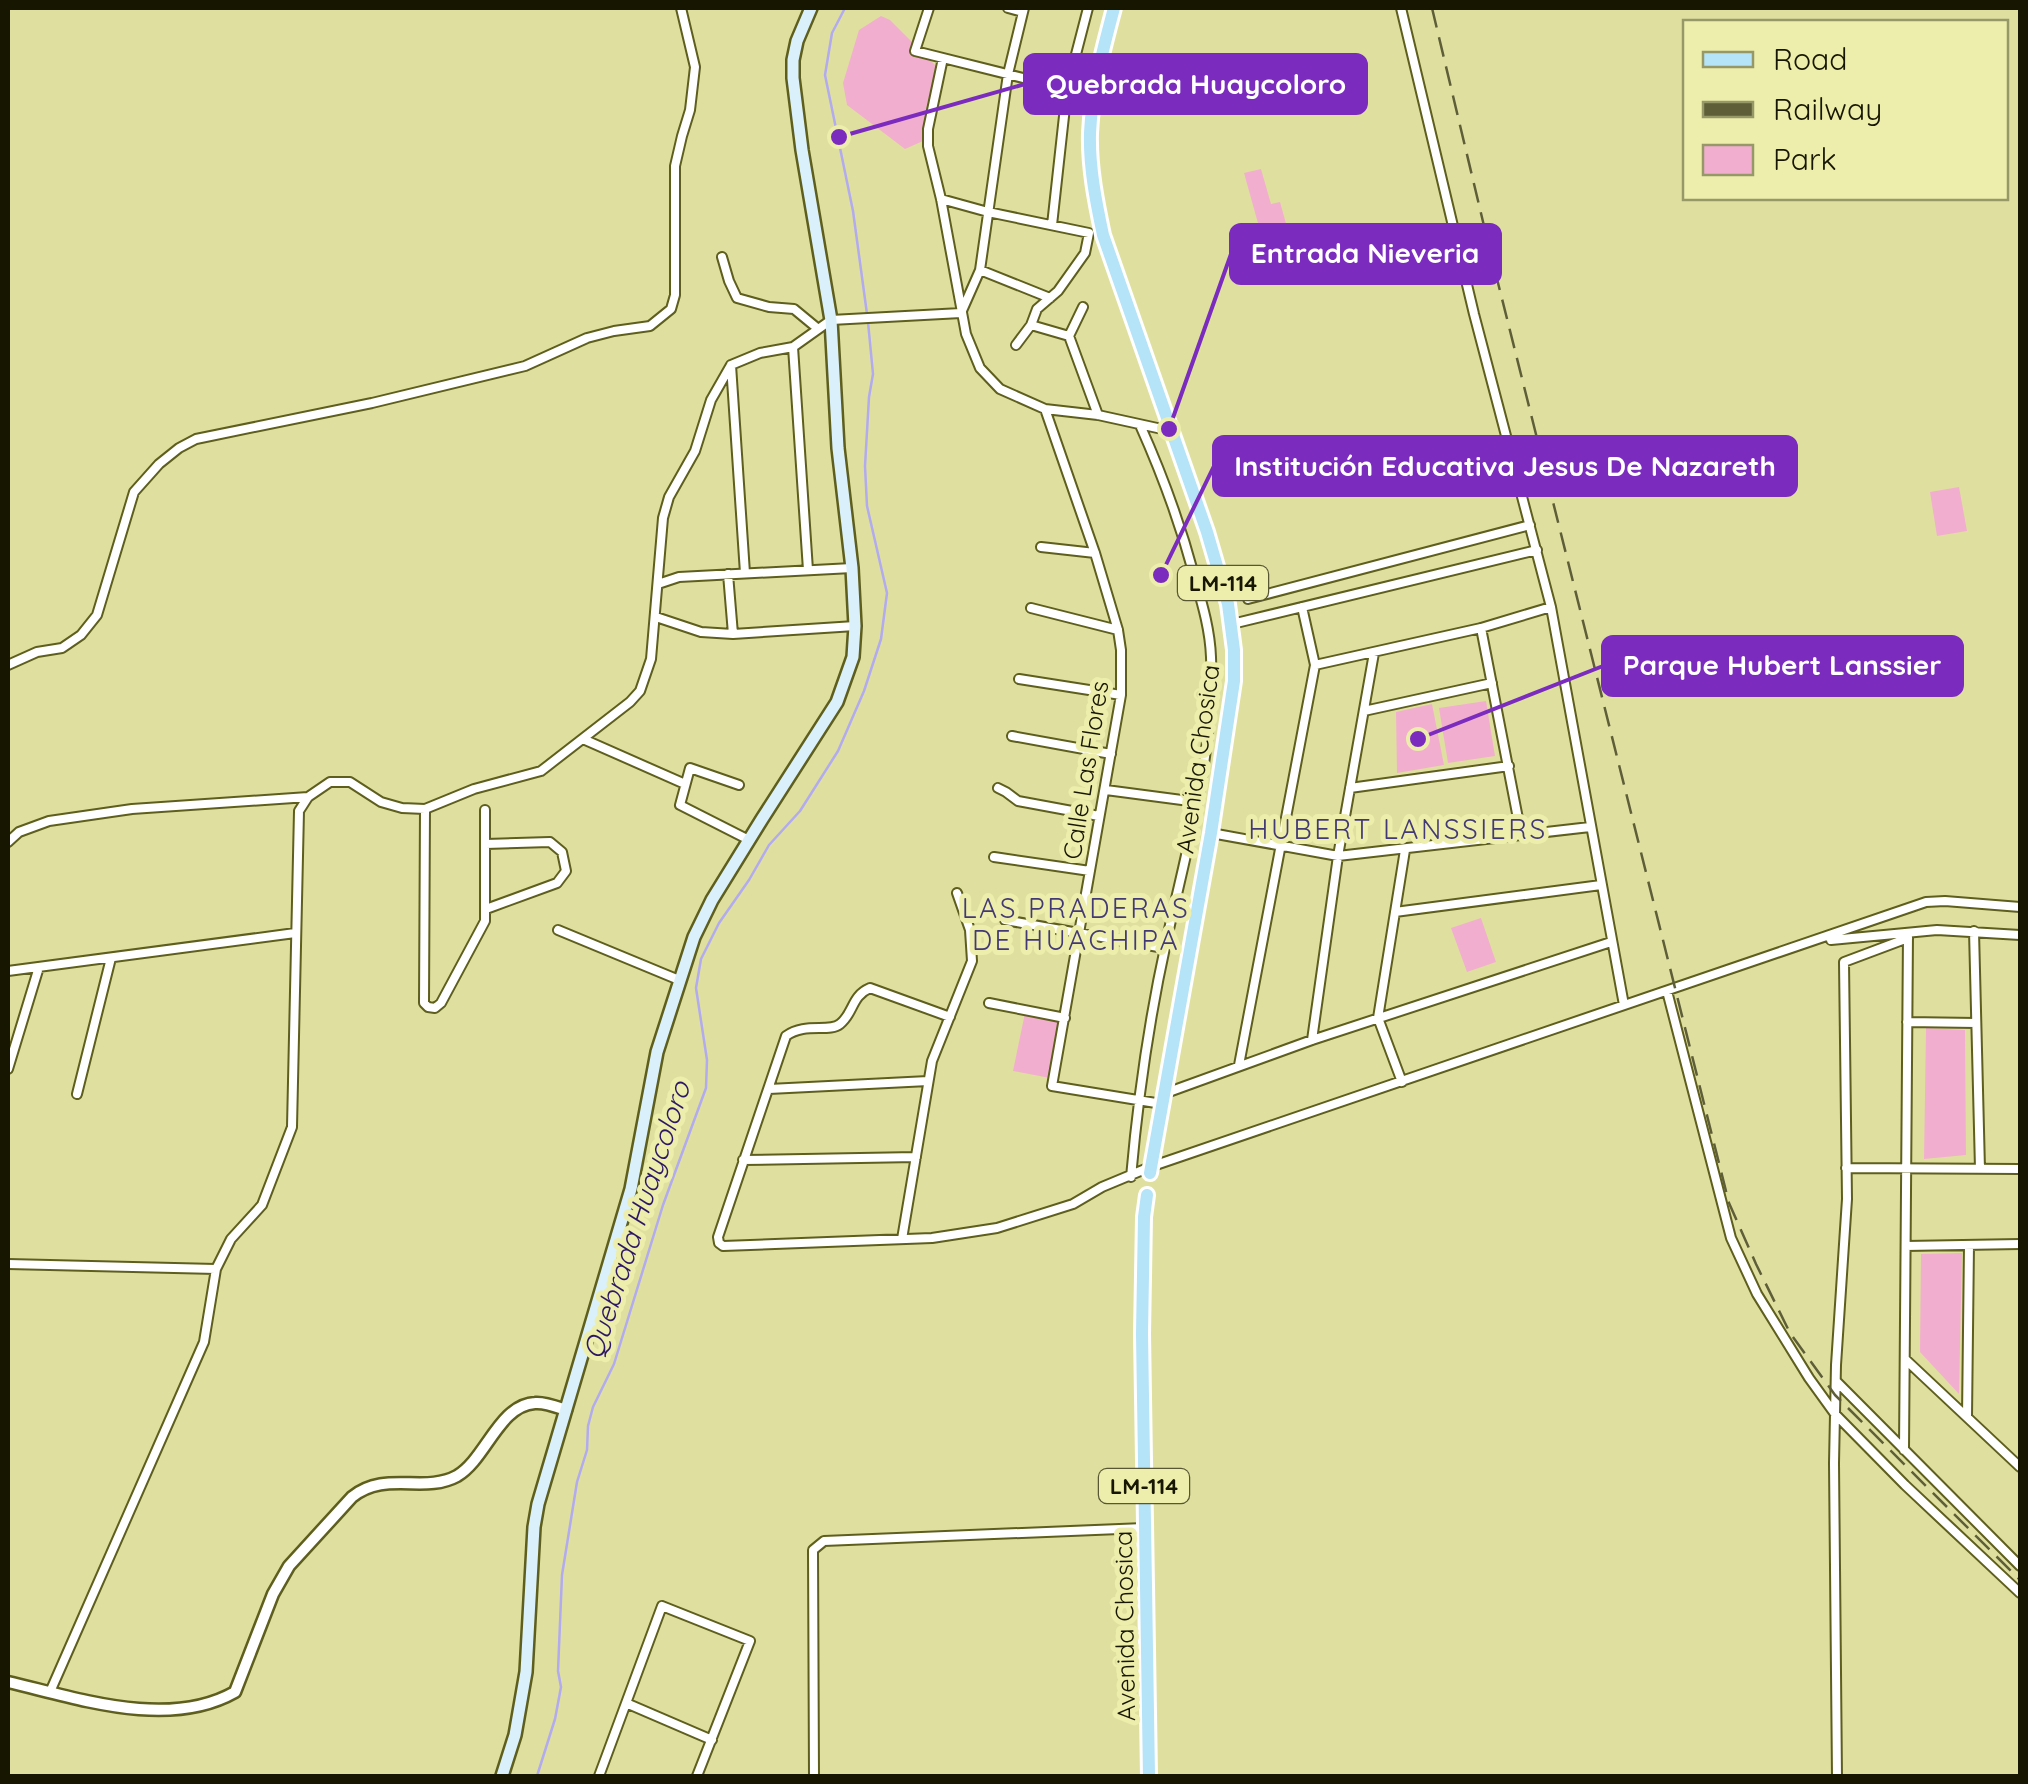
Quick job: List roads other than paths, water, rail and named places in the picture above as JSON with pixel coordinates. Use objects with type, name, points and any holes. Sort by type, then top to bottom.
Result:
[{"type":"main road","points":[[502,1776],[515,1735],[526,1672],[538,1504],[631,1190],[657,1052],[678,980],[712,900],[837,702],[853,657],[852,568],[838,448],[831,320],[793,78],[797,42],[812,8]]},
{"type":"main road","name":"Avenida Chosica","points":[[1114,8],[1098,69],[1090,134],[1093,188],[1103,236],[1212,545],[1232,624],[1234,681],[1144,1217],[1148,1776]]},
{"type":"street","points":[[8,665],[37,652],[62,648],[81,635],[97,616],[134,492],[179,448],[196,439],[525,366],[587,338],[650,326],[663,318],[672,309],[676,295],[675,166],[690,110],[696,67],[681,8]]},
{"type":"street","points":[[928,8],[915,52],[1067,89]]},
{"type":"street","points":[[961,313],[980,270],[1008,74],[1024,10],[1008,8]]},
{"type":"street","points":[[1052,225],[1067,89],[1088,8]]},
{"type":"street","points":[[1401,8],[1474,314],[1552,607],[1624,1005]]},
{"type":"street","points":[[944,58],[928,129],[928,146],[942,199],[961,313],[980,368],[1000,390],[1045,409],[1098,415],[1170,431]]},
{"type":"street","points":[[942,199],[1088,232],[1085,252],[1051,299],[1038,309],[1032,325],[1016,345]]},
{"type":"street","points":[[722,257],[737,298],[769,307],[794,308],[817,328]]},
{"type":"street","points":[[980,270],[1051,299]]},
{"type":"street","points":[[1083,306],[1069,336],[1098,415]]},
{"type":"street","points":[[50,1692],[204,1342],[216,1268],[231,1239],[262,1206],[292,1127],[299,811],[308,798],[330,782],[350,782],[381,802],[425,809],[474,789],[541,771],[616,715],[640,691],[651,659],[664,518],[670,498],[695,451],[711,400],[731,365],[760,353],[793,347],[831,320],[961,313]]},
{"type":"street","points":[[1032,325],[1069,336]]},
{"type":"street","points":[[793,347],[808,570]]},
{"type":"street","points":[[731,365],[745,574]]},
{"type":"street","name":"Calle Las Flores","points":[[1045,409],[1095,553],[1121,650],[1121,695],[1106,790],[1052,1086],[1138,1100]]},
{"type":"street","points":[[1130,1176],[1138,1100],[1164,948],[1197,802],[1212,687],[1207,620],[1183,535],[1140,424]]},
{"type":"street","points":[[1248,598],[1530,526]]},
{"type":"street","points":[[1042,547],[1095,553]]},
{"type":"street","points":[[1232,624],[1537,550]]},
{"type":"street","points":[[658,584],[679,577],[852,568]]},
{"type":"street","points":[[728,574],[733,634]]},
{"type":"street","points":[[1239,1064],[1315,665],[1302,607]]},
{"type":"street","points":[[1315,665],[1480,628],[1552,607]]},
{"type":"street","points":[[1031,608],[1118,630]]},
{"type":"street","points":[[656,618],[701,632],[733,634],[855,626]]},
{"type":"street","points":[[1480,628],[1521,834]]},
{"type":"street","points":[[1312,1040],[1338,856],[1374,653]]},
{"type":"street","points":[[1020,679],[1121,695]]},
{"type":"street","points":[[1364,711],[1492,683]]},
{"type":"street","points":[[1012,736],[1110,754]]},
{"type":"street","points":[[583,739],[686,784]]},
{"type":"street","points":[[1350,788],[1509,766]]},
{"type":"street","points":[[739,785],[690,768],[680,805],[749,840]]},
{"type":"street","points":[[998,788],[1018,801],[1099,816]]},
{"type":"street","points":[[1106,790],[1197,802]]},
{"type":"street","points":[[8,842],[19,832],[82,816],[132,809],[308,798]]},
{"type":"street","points":[[425,809],[424,1002],[428,1008],[440,1003],[485,922],[485,810]]},
{"type":"street","points":[[1211,834],[1338,856],[1590,828]]},
{"type":"street","points":[[486,844],[550,842],[562,852],[566,871],[558,884],[486,908]]},
{"type":"street","points":[[1402,1082],[1378,1018],[1405,850]]},
{"type":"street","points":[[994,857],[1090,872]]},
{"type":"street","points":[[1395,912],[1601,885]]},
{"type":"street","points":[[902,1239],[932,1062],[972,961],[970,930],[957,894]]},
{"type":"street","points":[[950,1017],[870,988],[860,992],[841,1024],[800,1028],[786,1036],[718,1236],[722,1246],[932,1238],[997,1228],[1073,1204],[1130,1176],[1926,902],[2020,907]]},
{"type":"street","points":[[1005,920],[1164,948]]},
{"type":"street","points":[[558,930],[678,980]]},
{"type":"street","points":[[1816,942],[1908,936],[1937,930],[2020,935]]},
{"type":"street","points":[[1974,931],[1980,1169]]},
{"type":"street","points":[[8,972],[294,934]]},
{"type":"street","points":[[1904,1450],[1908,936]]},
{"type":"street","points":[[1837,1776],[1835,1414],[1847,1199],[1844,962],[1908,936]]},
{"type":"street","points":[[1138,1100],[1163,1099],[1239,1064],[1611,942]]},
{"type":"street","points":[[76,1094],[111,958]]},
{"type":"street","points":[[8,1069],[39,967]]},
{"type":"street","points":[[1667,991],[1731,1238],[1757,1294],[1808,1378],[1835,1414],[2020,1593]]},
{"type":"street","points":[[989,1003],[1065,1018]]},
{"type":"street","points":[[1908,1022],[1976,1024]]},
{"type":"street","points":[[768,1089],[928,1082]]},
{"type":"street","points":[[743,1160],[916,1157]]},
{"type":"street","points":[[1846,1168],[2020,1170]]},
{"type":"street","points":[[1906,1246],[2020,1244]]},
{"type":"street","points":[[1967,1417],[1969,1245]]},
{"type":"street","points":[[8,1264],[216,1268]]},
{"type":"street","points":[[1905,1359],[2020,1467]]},
{"type":"street","points":[[1836,1381],[2020,1566]]},
{"type":"street","points":[[8,1682],[130,1709],[176,1710],[227,1697],[236,1692],[273,1594],[288,1566],[362,1488],[442,1481],[456,1476],[471,1464],[509,1414],[537,1402],[566,1410]]},
{"type":"street","points":[[814,1776],[813,1550],[818,1544],[1144,1528]]},
{"type":"street","points":[[599,1776],[662,1606],[750,1641],[697,1776]]},
{"type":"street","points":[[626,1703],[712,1740]]},
{"type":"waterway","name":"Quebrada Huaycoloro","points":[[845,8],[832,33],[825,75],[853,211],[867,314]]},
{"type":"waterway","name":"Quebrada Huaycoloro","points":[[537,1776],[561,1687],[558,1671],[562,1575],[577,1482],[587,1450],[588,1426],[614,1364],[663,1205],[706,1088],[707,1060],[696,988],[701,959],[769,845],[800,811],[838,751],[881,639],[887,593],[867,506],[865,466],[873,374],[868,322]]},
{"type":"railway","points":[[1432,8],[1729,1203],[1790,1333],[1835,1395],[2020,1580]]},
{"type":"place","name":"Quebrada Huaycoloro","points":[[839,137]]},
{"type":"place","name":"Entrada Nieveria","points":[[1169,429]]},
{"type":"place","name":"Institución Educativa Jesus De Nazareth","points":[[1161,575]]},
{"type":"place","name":"Parque Hubert Lanssier","points":[[1418,739]]},
{"type":"district","name":"HUBERT LANSSIERS","points":[[1398,828]]},
{"type":"district","name":"LAS PRADERAS DE HUACHIPA","points":[[1076,923]]}]
